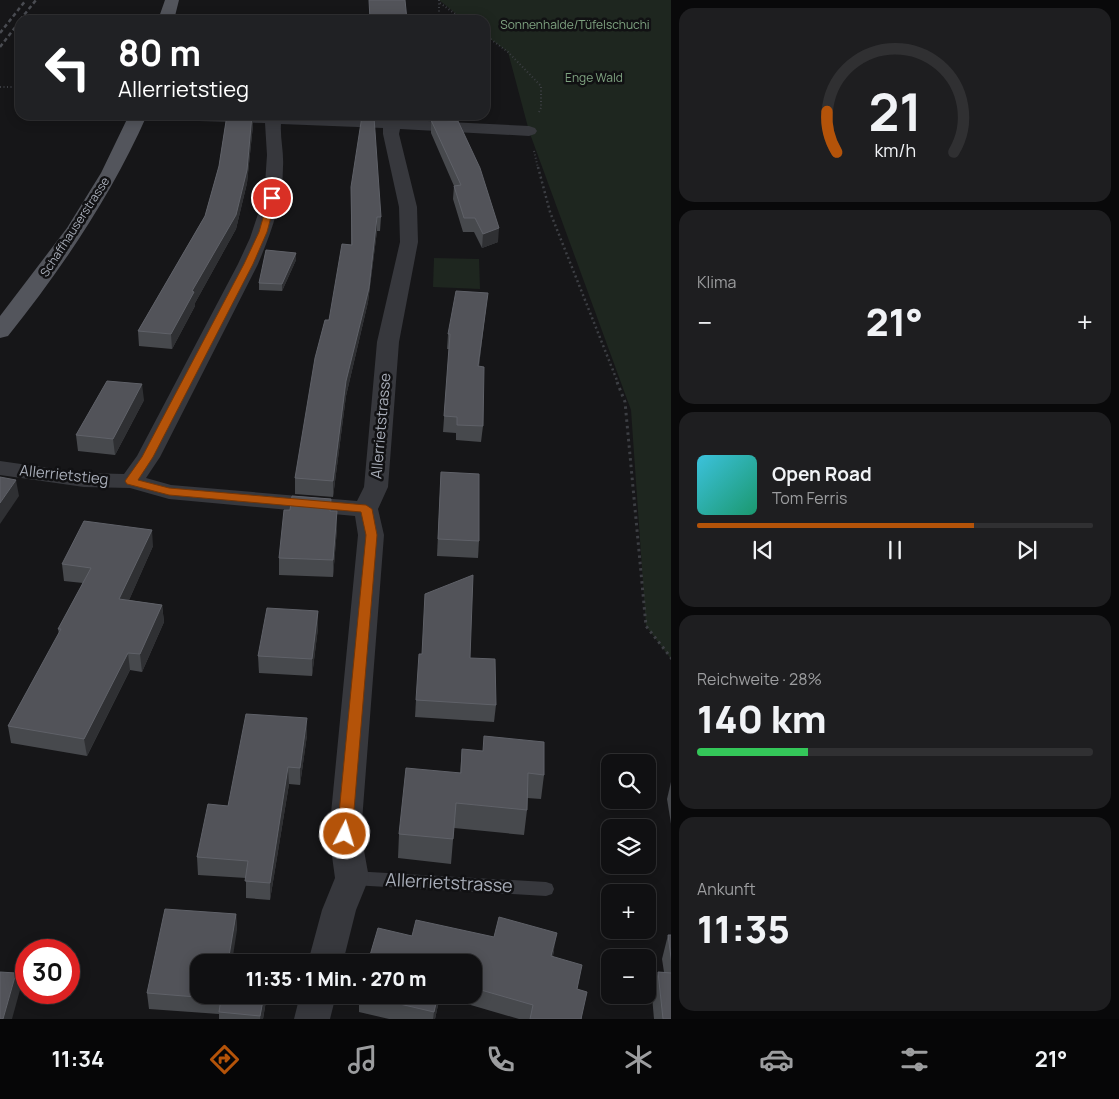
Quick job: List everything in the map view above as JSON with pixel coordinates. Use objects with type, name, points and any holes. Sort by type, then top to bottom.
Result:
[{"type":"main road","points":[[168,15],[172,0]]},
{"type":"main road","name":"Schaffhauserstrasse","points":[[0,331],[62,251],[96,198],[125,145],[136,120]]},
{"type":"street","points":[[131,481],[148,457],[263,232],[272,198],[275,155],[272,129],[273,120]]},
{"type":"street","points":[[354,120],[392,124],[416,123],[529,131]]},
{"type":"street","name":"Allerrietstrasse","points":[[366,509],[376,487],[388,342],[409,242],[408,207],[392,134],[392,124]]},
{"type":"street","name":"Allerrietstieg","points":[[0,468],[84,480],[131,481],[169,492],[366,509]]},
{"type":"street","points":[[328,954],[339,910],[352,878],[345,834],[371,535],[366,509]]},
{"type":"street","points":[[312,1019],[316,1004]]},
{"type":"lane","name":"Allerrietstrasse","points":[[352,878],[546,889]]},
{"type":"path","points":[[440,1],[440,15]]},
{"type":"path","points":[[440,1],[458,15]]},
{"type":"path","points":[[490,39],[508,52],[541,86],[541,108],[529,131],[550,212],[626,402],[646,626],[671,658]]},
{"type":"path","points":[[0,87],[15,87]]},
{"type":"green space","name":"Enge Wald","points":[[439,0],[671,0],[671,659],[646,626],[631,410],[529,131],[508,52],[490,39],[490,15],[458,15]]},
{"type":"green space","points":[[434,258],[479,259],[480,289],[433,287]]},
{"type":"building","points":[[369,0],[405,0],[406,15],[370,15]]},
{"type":"building","points":[[226,120],[252,120],[247,170],[236,215],[192,291],[194,292],[171,334],[138,331],[205,216],[219,166]]},
{"type":"building","points":[[361,120],[374,120],[381,217],[377,217],[369,288],[346,381],[333,481],[295,478],[315,358],[325,320],[329,320],[342,244],[352,245],[351,187]]},
{"type":"building","points":[[431,120],[458,121],[480,168],[499,228],[483,234],[475,218],[464,218],[454,186],[461,185]]},
{"type":"building","points":[[266,250],[296,253],[282,284],[259,283]]},
{"type":"building","points":[[456,291],[488,293],[478,366],[484,367],[483,426],[457,425],[457,417],[444,416],[450,334],[448,334]]},
{"type":"building","points":[[107,381],[142,384],[113,439],[76,435]]},
{"type":"building","points":[[441,472],[479,474],[479,541],[438,539]]},
{"type":"building","points":[[0,477],[16,480],[0,503]]},
{"type":"building","points":[[292,496],[331,499],[330,511],[337,511],[333,560],[279,558],[284,510],[290,510]]},
{"type":"building","points":[[84,521],[152,530],[119,599],[162,605],[140,654],[128,653],[84,739],[8,726],[61,629],[58,629],[91,568],[62,564]]},
{"type":"building","points":[[473,575],[470,658],[495,659],[496,705],[416,700],[419,654],[422,654],[425,594]]},
{"type":"building","points":[[267,608],[318,611],[312,659],[258,656]]},
{"type":"building","points":[[246,714],[307,718],[300,768],[288,767],[270,883],[245,881],[248,861],[197,857],[208,804],[228,806]]},
{"type":"building","points":[[484,736],[544,742],[544,775],[528,773],[527,810],[456,803],[453,839],[399,834],[406,768],[461,773],[462,749],[483,751]]},
{"type":"building","points":[[165,909],[236,914],[229,954],[190,954],[190,996],[147,993]]},
{"type":"building","points":[[499,917],[557,933],[551,956],[582,965],[577,989],[587,992],[581,1019],[530,1019],[533,1005],[482,990],[482,954],[370,954],[378,928],[412,936],[416,920],[494,937]]},
{"type":"building","points":[[668,935],[671,935],[671,958]]},
{"type":"building","points":[[0,972],[15,973],[3,1019],[0,1019]]},
{"type":"building","points":[[658,972],[671,973],[671,1019],[663,1019]]},
{"type":"building","points":[[220,1004],[262,1004],[260,1016],[219,1012]]},
{"type":"building","points":[[400,1004],[436,1004],[434,1012]]},
{"type":"railway","points":[[0,33],[26,0]]},
{"type":"railway","points":[[24,15],[36,0]]},
{"type":"railway","points":[[0,47],[15,28]]},
{"type":"route","points":[[272,198],[263,232],[248,264],[148,457],[131,481],[169,492],[366,509],[371,535],[345,834]]},
{"type":"park label","name":"Sonnenhalde/Tüfelschuchi","points":[[575,25]]}]
